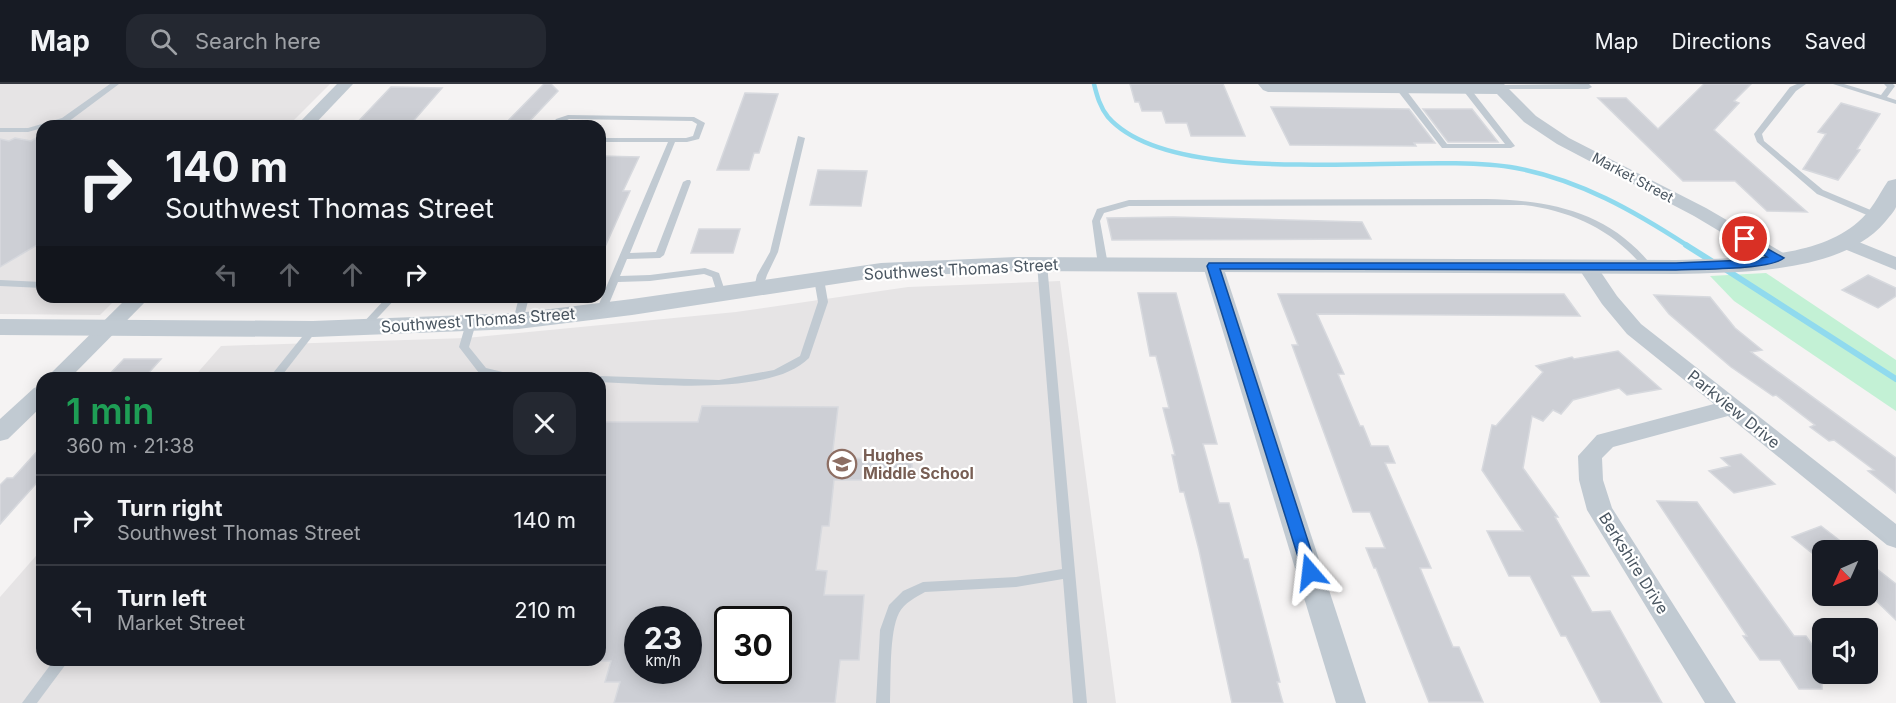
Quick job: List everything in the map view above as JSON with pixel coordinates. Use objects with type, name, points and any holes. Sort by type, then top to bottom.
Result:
[{"type":"street","points":[[310,120],[345,84]]},
{"type":"street","points":[[1266,84],[1268,87],[1358,86],[1466,89],[1498,87]]},
{"type":"street","name":"Market Street","points":[[1498,87],[1530,119],[1563,141],[1700,212],[1778,258]]},
{"type":"street","name":"Southwest Thomas Street","points":[[0,327],[313,329],[471,324],[521,309],[601,311],[881,270],[1042,264],[1705,266],[1747,264],[1808,254],[1844,242],[1863,230],[1877,216],[1896,186]]},
{"type":"street","points":[[1844,242],[1896,264]]},
{"type":"street","points":[[1213,266],[1351,703]]},
{"type":"street","name":"Parkview Drive","points":[[1587,266],[1609,300],[1634,329],[1896,538]]},
{"type":"street","points":[[63,372],[134,303]]},
{"type":"street","points":[[0,433],[36,399]]},
{"type":"street","name":"Berkshire Drive","points":[[1720,703],[1600,510],[1591,480],[1590,456],[1605,441],[1734,407]]},
{"type":"lane","points":[[65,120],[115,84]]},
{"type":"lane","points":[[1498,87],[1588,87],[1585,84]]},
{"type":"lane","points":[[1802,84],[1793,89],[1758,134],[1761,142],[1820,192],[1877,216]]},
{"type":"lane","points":[[1837,84],[1896,102]]},
{"type":"lane","points":[[1883,98],[1891,87],[1888,84]]},
{"type":"lane","points":[[1400,88],[1445,146],[1511,146],[1466,89]]},
{"type":"lane","points":[[560,120],[568,117],[694,119],[701,123],[696,137],[672,141],[606,140]]},
{"type":"lane","points":[[0,130],[36,128]]},
{"type":"lane","points":[[759,288],[762,275],[774,252],[801,138]]},
{"type":"lane","points":[[606,299],[672,141]]},
{"type":"lane","points":[[623,256],[660,255],[687,182]]},
{"type":"lane","points":[[1103,265],[1096,221],[1100,211],[1129,203],[1446,203],[1537,204],[1558,208],[1604,227],[1623,240],[1647,266]]},
{"type":"lane","points":[[1042,264],[1080,703]]},
{"type":"lane","points":[[614,279],[650,278],[705,271],[716,274],[721,294]]},
{"type":"lane","points":[[606,379],[719,383],[777,373],[804,358],[823,302],[819,279]]},
{"type":"lane","points":[[0,283],[36,285]]},
{"type":"lane","points":[[364,327],[386,303]]},
{"type":"lane","points":[[601,311],[604,303]]},
{"type":"lane","points":[[471,324],[464,347],[483,372]]},
{"type":"lane","points":[[279,372],[313,329]]},
{"type":"lane","points":[[883,703],[887,630],[894,609],[908,595],[923,587],[1016,582],[1069,573]]},
{"type":"lane","points":[[29,703],[57,666]]},
{"type":"shaded area","points":[[0,84],[330,84],[294,120],[36,120],[36,303],[112,303],[100,315],[0,314]]},
{"type":"shaded area","name":"Hughes Middle School","points":[[1060,281],[1116,703],[0,703],[0,597],[36,556],[36,666],[606,666],[606,372],[198,372],[221,346],[466,338],[736,312],[908,287]]},
{"type":"green space","points":[[1766,273],[1896,360],[1896,411],[1734,301],[1710,276]]},
{"type":"building","points":[[544,84],[551,84],[558,91],[531,120],[509,120]]},
{"type":"building","points":[[1130,84],[1223,84],[1245,136],[1191,136],[1187,123],[1166,123],[1162,111],[1142,111],[1139,102],[1135,102]]},
{"type":"building","points":[[1704,84],[1751,84],[1734,101],[1739,103],[1714,130],[1807,212],[1767,211],[1735,181],[1683,181],[1598,98],[1626,98],[1658,129]]},
{"type":"building","points":[[391,87],[442,88],[414,120],[360,120]]},
{"type":"building","points":[[745,93],[778,94],[759,153],[754,153],[749,170],[717,170]]},
{"type":"building","points":[[1841,103],[1880,114],[1857,149],[1860,150],[1838,180],[1803,169],[1826,134],[1818,132]]},
{"type":"building","points":[[1271,107],[1409,109],[1435,143],[1414,143],[1416,146],[1290,145]]},
{"type":"building","points":[[1423,109],[1472,109],[1498,142],[1448,142]]},
{"type":"building","points":[[15,138],[31,141],[36,138],[36,246],[0,267],[0,139],[9,141]]},
{"type":"building","points":[[606,156],[639,157],[623,191],[630,191],[606,245]]},
{"type":"building","points":[[818,170],[867,171],[861,206],[810,205]]},
{"type":"building","points":[[1173,217],[1362,222],[1371,239],[1112,240],[1107,218]]},
{"type":"building","points":[[699,229],[740,229],[733,253],[691,253]]},
{"type":"building","points":[[1868,275],[1896,288],[1896,296],[1878,308],[1842,290]]},
{"type":"building","points":[[1138,293],[1176,293],[1217,444],[1203,444],[1219,503],[1229,503],[1244,559],[1248,559],[1280,682],[1277,682],[1283,703],[1232,703],[1199,550],[1184,492],[1180,492],[1172,455],[1175,455],[1163,408],[1169,408],[1156,356],[1150,356]]},
{"type":"building","points":[[1278,294],[1564,294],[1580,316],[1317,314],[1344,374],[1338,374],[1360,426],[1363,426],[1371,446],[1388,446],[1395,463],[1385,463],[1431,568],[1420,568],[1453,647],[1459,647],[1483,702],[1429,702],[1366,548],[1385,548],[1370,512],[1353,512],[1292,345],[1298,345]]},
{"type":"building","points":[[1654,295],[1710,297],[1735,328],[1762,350],[1751,352],[1896,458],[1896,493],[1868,471],[1874,470],[1834,440],[1829,441],[1810,427],[1815,425],[1776,395],[1773,396],[1731,367],[1669,314]]},
{"type":"building","points":[[1618,351],[1661,389],[1627,395],[1619,388],[1573,400],[1561,414],[1553,410],[1543,421],[1532,416],[1523,468],[1558,517],[1555,517],[1589,576],[1572,576],[1592,612],[1610,611],[1662,703],[1601,703],[1566,636],[1561,636],[1530,576],[1509,576],[1487,531],[1523,531],[1482,470],[1492,425],[1496,426],[1543,372],[1536,366],[1572,357],[1574,359]]},
{"type":"building","points":[[124,359],[161,359],[149,372],[112,372]]},
{"type":"building","points":[[702,406],[838,407],[832,458],[912,459],[912,480],[834,480],[829,526],[822,526],[816,570],[827,571],[824,595],[864,595],[859,660],[840,660],[835,703],[614,703],[620,682],[605,682],[611,661],[606,661],[606,422],[698,422]]},
{"type":"building","points":[[36,453],[36,484],[0,524],[0,485],[7,478],[13,478]]},
{"type":"building","points":[[1741,454],[1775,484],[1734,493],[1709,471],[1730,466],[1721,458]]},
{"type":"building","points":[[1657,501],[1697,502],[1794,636],[1806,636],[1812,645],[1812,684],[1822,684],[1822,689],[1799,689],[1780,660],[1760,660],[1743,636],[1747,636]]},
{"type":"building","points":[[1821,526],[1839,540],[1812,540],[1812,553],[1792,537]]},
{"type":"building","points":[[1878,570],[1896,584],[1896,620],[1878,603]]},
{"type":"waterway","points":[[1094,84],[1108,117],[1141,141],[1187,155],[1241,162],[1300,165],[1420,163],[1516,168],[1562,180],[1606,198],[1688,246]]},
{"type":"waterway","points":[[1686,245],[1713,262]]},
{"type":"waterway","points":[[1725,269],[1896,379]]},
{"type":"place","name":"Hughes Middle School","points":[[842,464]]},
{"type":"route","points":[[1310,572],[1213,266],[1676,267],[1747,264],[1778,258],[1745,239]]}]
